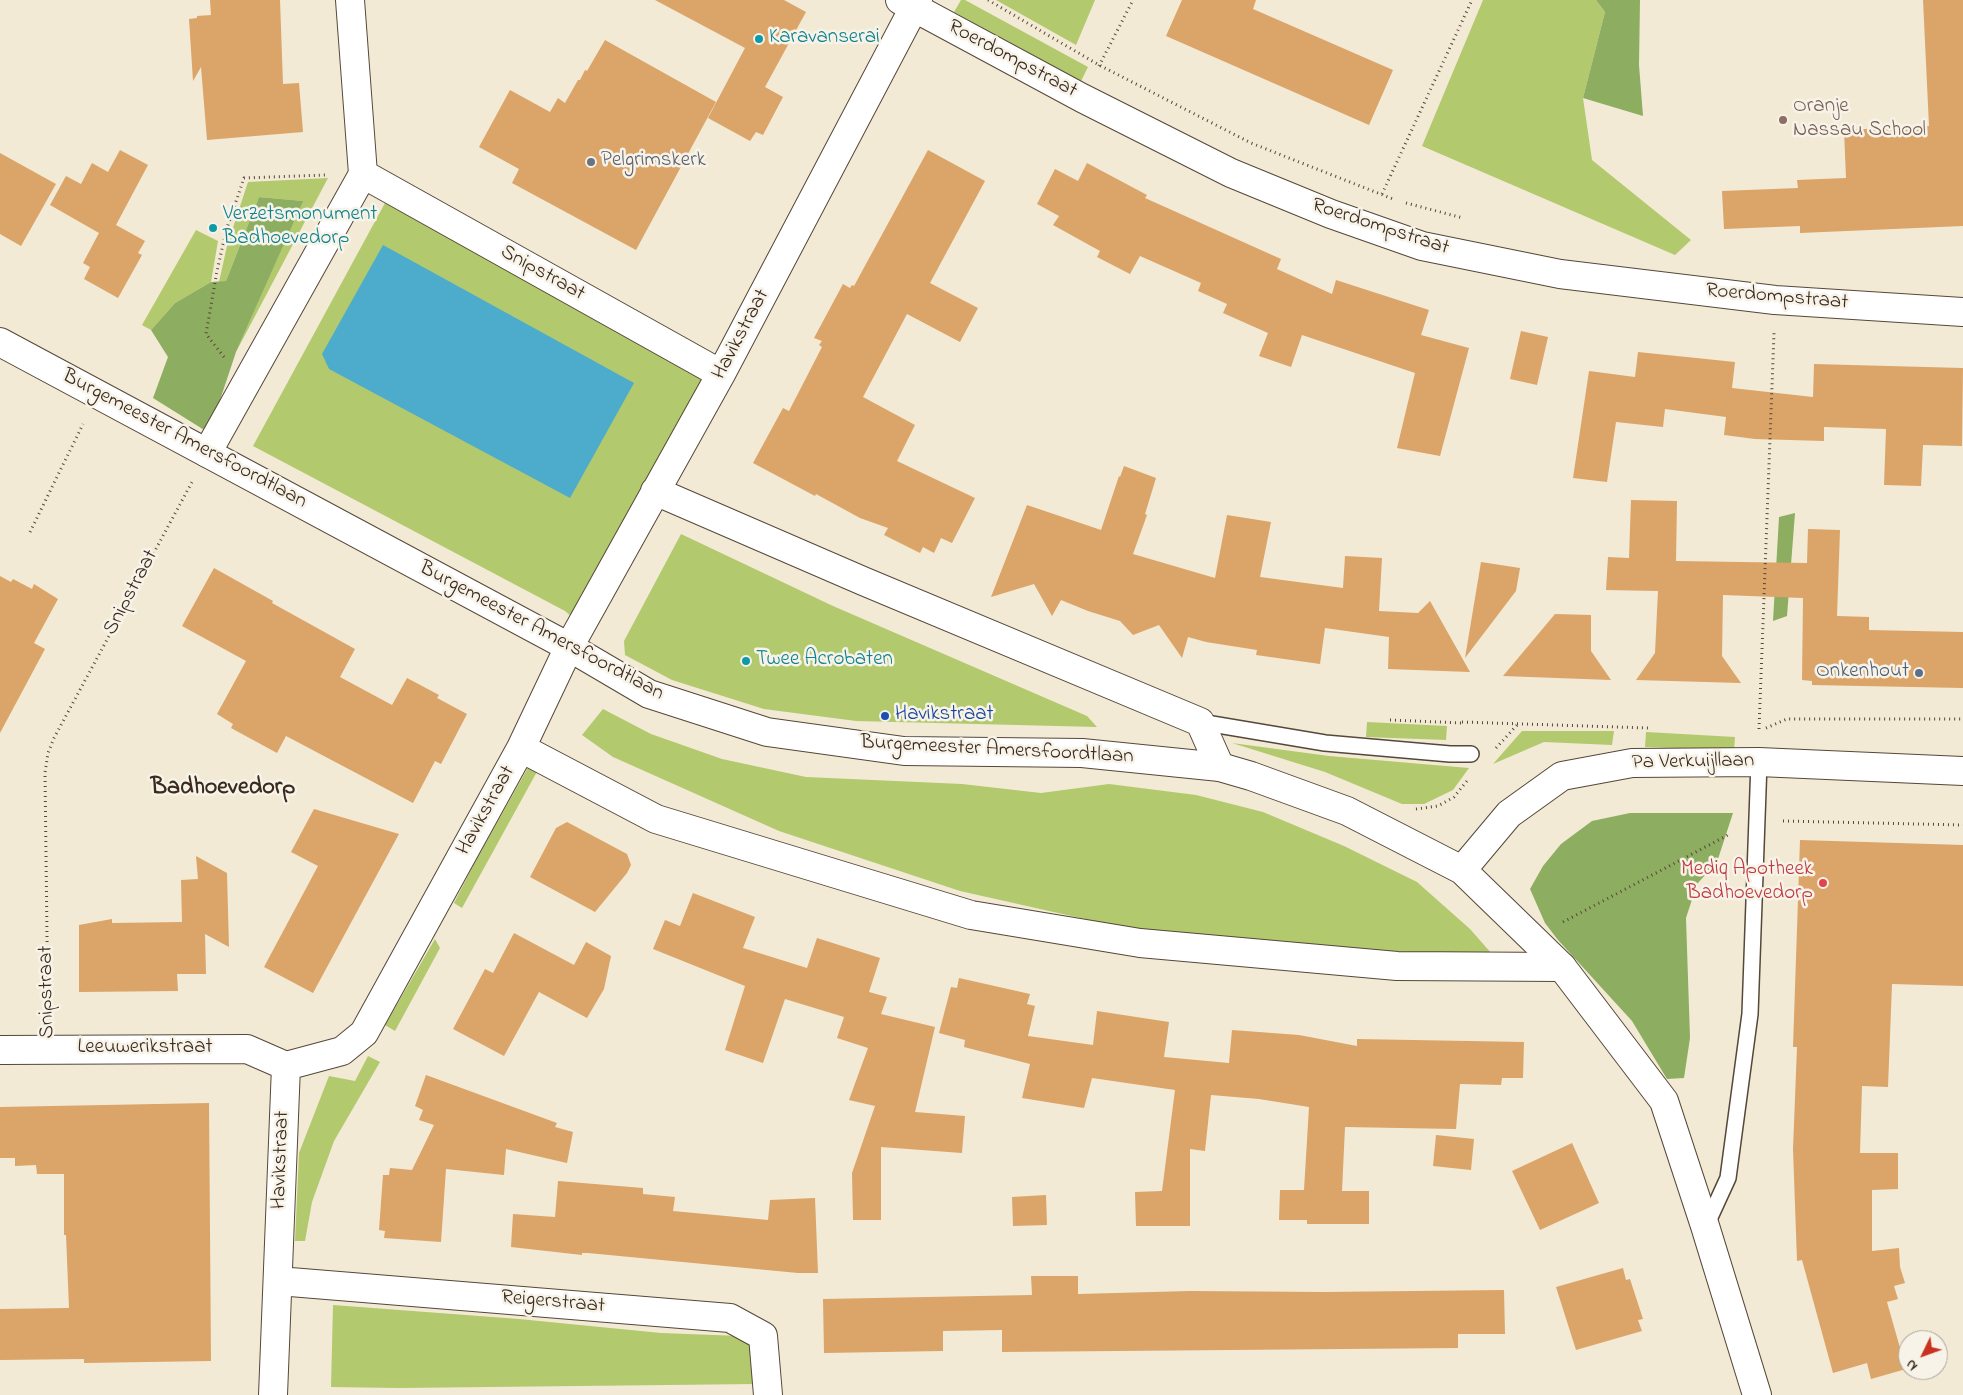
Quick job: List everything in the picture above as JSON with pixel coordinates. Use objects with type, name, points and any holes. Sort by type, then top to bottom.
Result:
[{"type":"street","points":[[207,453],[363,174],[350,0]]},
{"type":"street","name":"Roerdompstraat","points":[[911,3],[1082,98],[1231,173],[1331,214],[1422,246],[1560,274],[1775,300],[1963,312]]},
{"type":"street","name":"Havikstraat","points":[[273,1395],[286,1066],[342,1051],[364,1033],[521,748],[569,648],[721,374],[911,3]]},
{"type":"street","name":"Snipstraat","points":[[363,174],[721,374]]},
{"type":"street","name":"Burgemeester Amersfoordtlaan","points":[[0,342],[569,648],[649,694],[767,732],[904,751],[1082,753],[1220,767],[1252,776],[1347,811],[1462,870],[1562,967],[1664,1101],[1757,1395]]},
{"type":"street","points":[[655,490],[863,581],[1200,722],[1220,767]]},
{"type":"street","points":[[521,748],[656,819],[971,914],[1140,943],[1397,966],[1562,967]]},
{"type":"street","name":"Pa Verkuijllaan","points":[[1462,870],[1509,814],[1562,776],[1632,763],[1759,762],[1963,771]]},
{"type":"street","name":"Leeuwerikstraat","points":[[0,1050],[247,1049],[286,1066]]},
{"type":"street","name":"Reigerstraat","points":[[278,1281],[730,1318],[763,1336],[768,1395]]},
{"type":"lane","points":[[1200,722],[1324,743],[1450,754],[1471,754]]},
{"type":"lane","points":[[1705,1226],[1728,1178],[1750,1014],[1759,762]]},
{"type":"path","points":[[988,0],[1099,65],[1251,143],[1400,202],[1465,219]]},
{"type":"path","points":[[1082,98],[1132,0]]},
{"type":"path","points":[[1382,194],[1472,0]]},
{"type":"path","points":[[227,361],[206,334],[226,231],[244,178],[363,174]]},
{"type":"path","points":[[1759,731],[1775,300]]},
{"type":"path","points":[[30,532],[98,394]]},
{"type":"path","name":"Snipstraat","points":[[49,1050],[45,773],[48,753],[54,738],[207,453]]},
{"type":"path","points":[[1750,730],[1759,731],[1787,718],[1963,719]]},
{"type":"path","points":[[1462,722],[1653,728]]},
{"type":"path","points":[[1532,939],[1757,820],[1963,825]]},
{"type":"green space","points":[[961,0],[965,0],[1088,67],[1081,81],[954,12]]},
{"type":"green space","points":[[996,0],[1095,0],[1076,45]]},
{"type":"green space","points":[[1483,0],[1596,0],[1605,12],[1583,98],[1592,160],[1691,240],[1675,255],[1422,146]]},
{"type":"green space","points":[[1596,0],[1640,0],[1639,65],[1643,116],[1583,98],[1605,12]]},
{"type":"green space","points":[[328,178],[236,352],[302,201],[259,197],[226,281],[219,282],[227,246],[248,182]]},
{"type":"green space","points":[[259,197],[303,201],[236,352],[209,433],[153,398],[168,357],[151,330],[175,303],[211,282],[226,281]]},
{"type":"green space","points":[[385,203],[708,379],[572,617],[565,611],[253,446]]},
{"type":"green space","points":[[196,230],[218,241],[211,282],[175,303],[151,330],[142,325]]},
{"type":"green space","points":[[1795,513],[1787,616],[1773,621],[1779,517]]},
{"type":"green space","points":[[681,534],[833,606],[1087,716],[1097,727],[856,721],[764,709],[672,680],[625,655],[624,641]]},
{"type":"green space","points":[[603,709],[651,734],[722,759],[806,777],[962,784],[1041,793],[1109,784],[1196,795],[1263,812],[1344,846],[1417,882],[1470,929],[1492,954],[1257,945],[1107,924],[960,891],[779,831],[613,757],[582,735]]},
{"type":"green space","points":[[1367,722],[1447,726],[1446,740],[1366,737]]},
{"type":"green space","points":[[1522,731],[1614,731],[1612,745],[1544,742],[1493,764]]},
{"type":"green space","points":[[1646,732],[1735,737],[1734,750],[1645,747]]},
{"type":"green space","points":[[1232,743],[1329,756],[1469,768],[1453,790],[1424,804],[1402,804],[1325,772]]},
{"type":"green space","points":[[530,764],[539,768],[462,908],[454,903]]},
{"type":"green space","points":[[1630,813],[1733,813],[1717,862],[1697,884],[1686,918],[1690,1038],[1684,1078],[1667,1079],[1632,1021],[1558,940],[1545,923],[1530,889],[1543,866],[1561,844],[1592,821]]},
{"type":"green space","points":[[435,939],[440,948],[395,1031],[385,1025]]},
{"type":"green space","points":[[368,1056],[380,1062],[334,1141],[312,1202],[305,1241],[295,1241],[299,1153],[329,1076],[355,1081]]},
{"type":"green space","points":[[333,1305],[519,1319],[661,1333],[740,1336],[755,1350],[756,1384],[331,1387]]},
{"type":"water","points":[[383,245],[634,383],[570,498],[329,369],[322,354]]},
{"type":"building","points":[[210,0],[280,0],[283,84],[299,83],[303,132],[207,140],[201,67],[193,81],[189,19],[197,18],[197,16],[211,15]]},
{"type":"building","points":[[655,0],[784,0],[806,12],[765,87],[783,97],[763,135],[756,132],[750,141],[708,118],[745,48]]},
{"type":"building","points":[[1182,0],[1256,0],[1253,9],[1393,70],[1369,125],[1166,36]]},
{"type":"building","points":[[1923,0],[1963,0],[1963,226],[1800,233],[1800,226],[1724,229],[1722,191],[1798,188],[1797,180],[1846,178],[1844,130],[1929,126]]},
{"type":"building","name":"Pelgrimskerk","points":[[605,40],[716,102],[636,250],[512,183],[519,169],[479,147],[510,90],[550,112],[558,98],[565,103]]},
{"type":"building","points":[[120,150],[148,165],[116,225],[145,241],[138,253],[142,255],[118,298],[84,279],[90,267],[83,263],[99,233],[50,205],[66,176],[81,184],[92,163],[108,172]]},
{"type":"building","points":[[928,150],[985,181],[930,283],[978,308],[960,342],[907,314],[863,397],[915,425],[897,461],[975,498],[952,543],[941,538],[934,553],[923,547],[920,553],[884,535],[888,528],[860,518],[753,463],[783,408],[789,411],[822,347],[819,345],[822,341],[814,338],[843,284],[850,288],[852,285],[854,286]]},
{"type":"building","points":[[0,153],[56,184],[21,246],[0,234]]},
{"type":"building","points":[[1087,163],[1147,195],[1145,198],[1281,259],[1277,269],[1332,294],[1336,280],[1429,310],[1421,335],[1469,348],[1440,456],[1397,448],[1415,373],[1302,335],[1291,367],[1259,356],[1268,333],[1223,313],[1227,304],[1198,291],[1201,283],[1140,256],[1130,274],[1097,257],[1100,251],[1053,225],[1059,216],[1037,204],[1055,169],[1078,181]]},
{"type":"building","points":[[1521,331],[1548,337],[1537,385],[1510,379]]},
{"type":"building","points":[[1638,352],[1735,362],[1732,388],[1813,397],[1814,364],[1963,368],[1962,446],[1923,445],[1921,486],[1884,485],[1886,429],[1824,427],[1824,441],[1755,439],[1724,435],[1726,417],[1665,409],[1663,427],[1616,422],[1607,482],[1573,478],[1589,371],[1635,377]]},
{"type":"building","points":[[1124,466],[1156,478],[1145,514],[1147,515],[1133,554],[1215,578],[1227,515],[1271,522],[1260,577],[1343,588],[1345,556],[1382,558],[1379,611],[1418,613],[1430,601],[1470,672],[1388,669],[1389,637],[1325,628],[1320,664],[1256,655],[1257,650],[1206,642],[1188,637],[1182,658],[1159,625],[1133,635],[1120,621],[1061,600],[1052,616],[1034,584],[991,597],[1027,505],[1101,530]]},
{"type":"building","points":[[1631,500],[1677,501],[1676,561],[1807,563],[1808,529],[1840,530],[1837,616],[1869,617],[1869,630],[1963,632],[1963,688],[1812,685],[1812,681],[1802,680],[1803,598],[1723,595],[1722,656],[1741,683],[1636,680],[1655,653],[1658,591],[1606,590],[1608,557],[1629,558]]},
{"type":"building","points":[[1481,562],[1520,568],[1516,591],[1465,658]]},
{"type":"building","points":[[214,568],[355,649],[340,677],[392,705],[407,678],[439,695],[437,698],[467,714],[441,764],[435,761],[413,803],[286,736],[277,753],[231,728],[233,724],[217,714],[246,661],[182,626]]},
{"type":"building","points":[[0,576],[11,582],[13,579],[32,589],[34,584],[58,599],[34,643],[45,649],[0,733]]},
{"type":"building","points":[[1555,614],[1591,615],[1591,651],[1611,680],[1503,676]]},
{"type":"building","points":[[314,809],[399,834],[313,993],[264,967],[318,866],[291,852]]},
{"type":"building","points":[[567,822],[627,854],[631,865],[627,873],[595,912],[530,877],[556,828]]},
{"type":"building","points":[[1800,840],[1963,845],[1963,986],[1892,984],[1888,1087],[1862,1086],[1860,1153],[1898,1153],[1898,1189],[1872,1190],[1872,1251],[1899,1248],[1900,1267],[1905,1283],[1894,1286],[1898,1299],[1887,1302],[1898,1341],[1898,1371],[1871,1379],[1867,1363],[1833,1373],[1802,1260],[1797,1261],[1793,1149],[1797,1047],[1793,1047]]},
{"type":"building","points":[[196,856],[227,873],[229,947],[205,934],[206,974],[177,974],[178,991],[79,992],[79,925],[112,919],[112,923],[182,922],[181,880],[198,879]]},
{"type":"building","points":[[693,893],[755,917],[743,948],[807,968],[817,938],[880,958],[869,992],[887,997],[881,1014],[935,1027],[915,1112],[965,1116],[962,1153],[881,1147],[881,1220],[853,1220],[852,1173],[875,1106],[849,1100],[868,1048],[837,1038],[844,1017],[785,999],[763,1063],[725,1050],[745,986],[653,949],[665,920],[680,926]]},
{"type":"building","points":[[514,933],[574,965],[586,942],[611,956],[604,989],[587,1018],[539,992],[504,1056],[453,1029],[485,969],[493,973]]},
{"type":"building","points":[[959,978],[1030,994],[1027,1004],[1035,1006],[1028,1036],[1093,1045],[1097,1011],[1169,1022],[1164,1057],[1229,1063],[1232,1030],[1299,1035],[1357,1046],[1357,1039],[1524,1042],[1523,1078],[1502,1078],[1501,1085],[1460,1084],[1456,1129],[1345,1127],[1342,1191],[1369,1191],[1369,1224],[1307,1224],[1307,1220],[1279,1220],[1280,1190],[1304,1190],[1309,1107],[1259,1099],[1211,1095],[1205,1151],[1190,1149],[1190,1226],[1136,1226],[1135,1192],[1162,1191],[1175,1090],[1092,1078],[1084,1108],[1022,1098],[1030,1064],[964,1047],[965,1040],[939,1033],[951,987],[957,988]]},
{"type":"building","points":[[426,1075],[557,1123],[555,1127],[573,1132],[567,1163],[506,1149],[504,1175],[446,1169],[441,1242],[384,1238],[385,1231],[379,1230],[383,1175],[389,1175],[390,1168],[412,1170],[434,1125],[419,1120],[423,1110],[415,1106]]},
{"type":"building","points":[[209,1103],[211,1361],[84,1363],[84,1359],[0,1360],[0,1309],[69,1308],[66,1235],[64,1235],[64,1174],[37,1174],[36,1165],[15,1166],[15,1158],[0,1158],[0,1107]]},
{"type":"building","points":[[1436,1135],[1474,1139],[1471,1170],[1433,1166]]},
{"type":"building","points":[[1572,1143],[1599,1203],[1540,1230],[1512,1171]]},
{"type":"building","points":[[558,1181],[643,1188],[643,1194],[675,1197],[673,1211],[768,1220],[770,1200],[815,1198],[818,1273],[798,1273],[588,1253],[582,1253],[582,1255],[511,1247],[513,1214],[555,1217]]},
{"type":"building","points":[[1046,1195],[1047,1225],[1013,1226],[1012,1197]]},
{"type":"building","points":[[1623,1268],[1626,1280],[1630,1279],[1643,1319],[1638,1320],[1642,1331],[1576,1350],[1556,1287]]},
{"type":"building","points":[[1031,1276],[1078,1276],[1078,1294],[1190,1291],[1504,1290],[1505,1334],[1458,1334],[1458,1348],[1002,1352],[1002,1330],[943,1331],[943,1351],[824,1353],[823,1299],[1032,1295]]},
{"type":"place","name":"Karavanserai","points":[[759,39]]},
{"type":"place","name":"Oranje Nassau School","points":[[1783,120]]},
{"type":"place","name":"Pelgrimskerk","points":[[591,162]]},
{"type":"place","name":"Verzetsmonument Badhoevedorp","points":[[213,228]]},
{"type":"place","name":"Twee Acrobaten","points":[[746,661]]},
{"type":"place","name":"Onkenhout","points":[[1919,673]]},
{"type":"place","name":"Havikstraat","points":[[885,716]]},
{"type":"place","name":"Mediq Apotheek Badhoevedorp","points":[[1823,883]]},
{"type":"district","name":"Badhoevedorp","points":[[223,789]]}]
